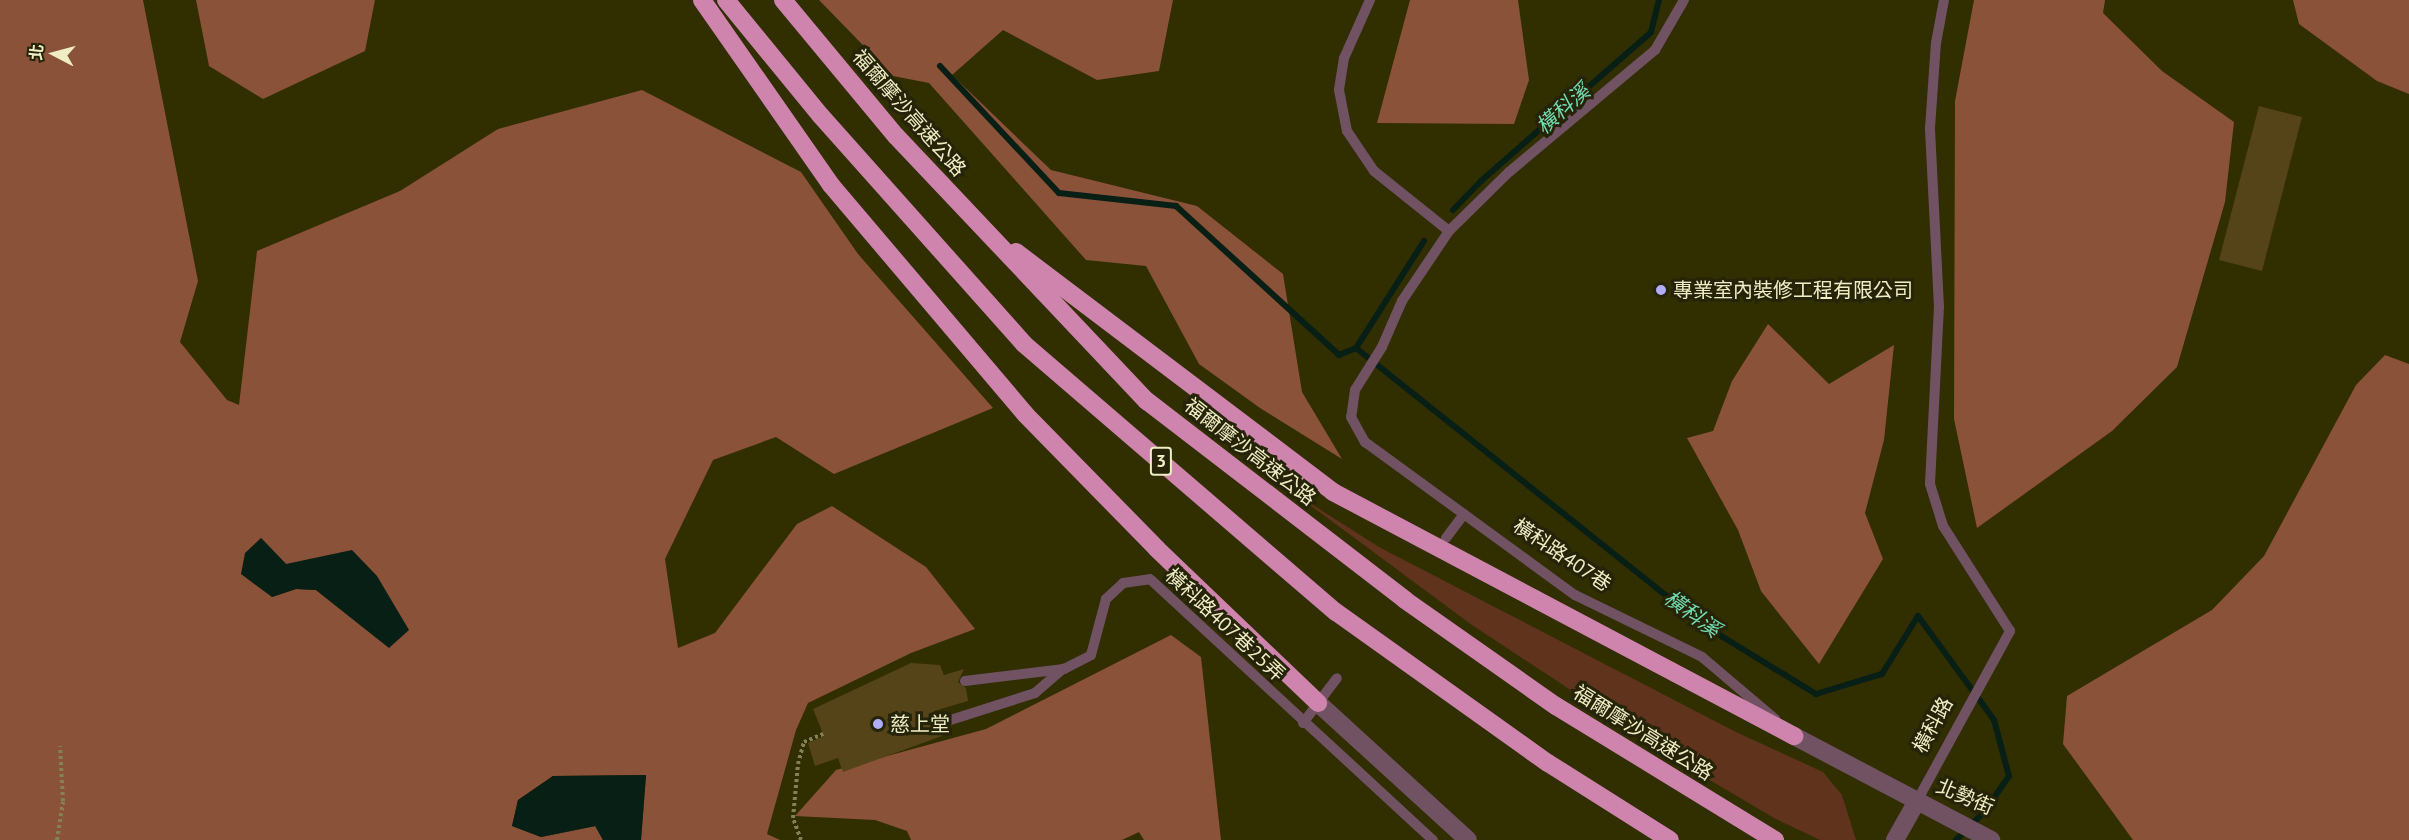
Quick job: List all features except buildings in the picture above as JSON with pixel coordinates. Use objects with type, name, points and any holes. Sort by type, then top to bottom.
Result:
[{"type":"highway","points":[[702,0],[831,185],[1017,405],[1157,549],[1318,703]]},
{"type":"highway","name":"3","points":[[726,0],[821,116],[1024,344],[1336,612],[1529,750],[1670,840]]},
{"type":"highway","name":"福爾摩沙高速公路","points":[[783,0],[896,136],[1147,400],[1264,493],[1405,600],[1556,706],[1775,840]]},
{"type":"highway","points":[[972,218],[1334,492],[1794,736]]},
{"type":"street","points":[[1318,703],[1468,840]]},
{"type":"street","name":"橫科路407巷","points":[[1794,736],[1917,801]]},
{"type":"street","name":"北勢街","points":[[1917,801],[2007,840]]},
{"type":"street","name":"橫科路","points":[[1895,840],[1917,801]]},
{"type":"street","name":"北勢街","points":[[1941,812],[1991,840]]},
{"type":"lane","points":[[1370,0],[1344,58],[1339,90],[1347,131],[1374,171],[1449,231],[1509,172],[1655,50],[1684,0]]},
{"type":"lane","name":"橫科路","points":[[1917,801],[2010,631],[1943,526],[1930,484],[1939,307],[1930,128],[1936,43],[1944,0]]},
{"type":"lane","name":"橫科路407巷","points":[[1449,231],[1407,292],[1378,352],[1355,390],[1351,417],[1365,441],[1589,603],[1702,657],[1794,736]]},
{"type":"lane","points":[[1446,538],[1464,514]]},
{"type":"lane","name":"橫科路407巷25弄","points":[[965,681],[1064,669],[1091,655],[1106,600],[1115,588],[1135,579],[1150,579],[1303,723]]},
{"type":"lane","points":[[938,724],[1035,693],[1064,669]]},
{"type":"lane","points":[[1337,678],[1303,723],[1433,840]]},
{"type":"path","points":[[801,840],[793,818],[798,764],[804,742],[823,734]]},
{"type":"path","points":[[57,840],[63,801],[60,746]]},
{"type":"shaded area","points":[[0,0],[143,0],[198,281],[180,342],[227,400],[239,405],[257,251],[400,191],[498,129],[642,90],[801,172],[858,254],[993,408],[834,474],[776,437],[713,460],[665,559],[678,648],[715,633],[797,524],[832,506],[926,567],[975,629],[911,653],[808,703],[796,730],[767,834],[780,840],[641,840],[646,775],[553,776],[518,800],[512,826],[541,837],[596,826],[603,840],[0,840]],"holes":[[[261,538],[286,564],[389,648],[316,590],[296,589],[272,597]]]},
{"type":"shaded area","points":[[196,0],[375,0],[365,51],[263,99],[209,66]]},
{"type":"shaded area","points":[[819,0],[1173,0],[1159,71],[1097,80],[1003,30],[952,75],[1051,170],[1197,206],[1283,274],[1302,392],[1342,459],[1260,408],[1199,364],[1146,266],[1086,260],[929,83],[893,76]]},
{"type":"shaded area","points":[[1410,0],[1518,0],[1529,80],[1514,124],[1377,123]]},
{"type":"shaded area","points":[[1974,0],[2105,0],[2103,13],[2162,71],[2234,122],[2225,202],[2177,367],[2112,431],[1977,528],[1954,419],[1955,101]]},
{"type":"shaded area","points":[[2293,0],[2409,0],[2409,94],[2377,81],[2299,24]]},
{"type":"shaded area","points":[[1768,324],[1829,384],[1894,345],[1884,440],[1865,513],[1883,559],[1819,664],[1761,591],[1738,530],[1687,438],[1713,431],[1732,381]]},
{"type":"shaded area","points":[[2385,355],[2409,364],[2409,840],[2133,840],[2063,744],[2067,696],[2212,610],[2264,556],[2356,385]]},
{"type":"shaded area","points":[[1291,491],[1379,547],[1736,732],[1823,772],[1842,795],[1856,840],[1820,840],[1774,818],[1681,763],[1472,625]]},
{"type":"shaded area","points":[[261,538],[286,564],[352,550],[377,576],[409,630],[389,648],[316,590],[296,589],[272,597],[241,574],[245,553]]},
{"type":"shaded area","points":[[1171,635],[1201,657],[1221,840],[1144,840],[1139,832],[1122,840],[911,840],[907,831],[875,820],[795,816],[836,770],[986,729]]},
{"type":"shaded area","points":[[646,775],[641,840],[603,840],[595,826],[541,837],[512,826],[518,800],[553,776]]},
{"type":"waterway","name":"橫科溪","points":[[1453,210],[1481,181],[1651,32],[1659,0]]},
{"type":"waterway","points":[[940,66],[1059,193],[1176,206],[1339,355],[1356,348]]},
{"type":"waterway","name":"橫科溪","points":[[1424,241],[1356,348],[1700,623],[1816,694],[1882,674],[1918,616],[1994,720],[2009,776],[1984,812],[1956,840]]},
{"type":"place","name":"專業室內裝修工程有限公司","points":[[1661,290]]},
{"type":"place","name":"慈上堂","points":[[878,724]]}]
